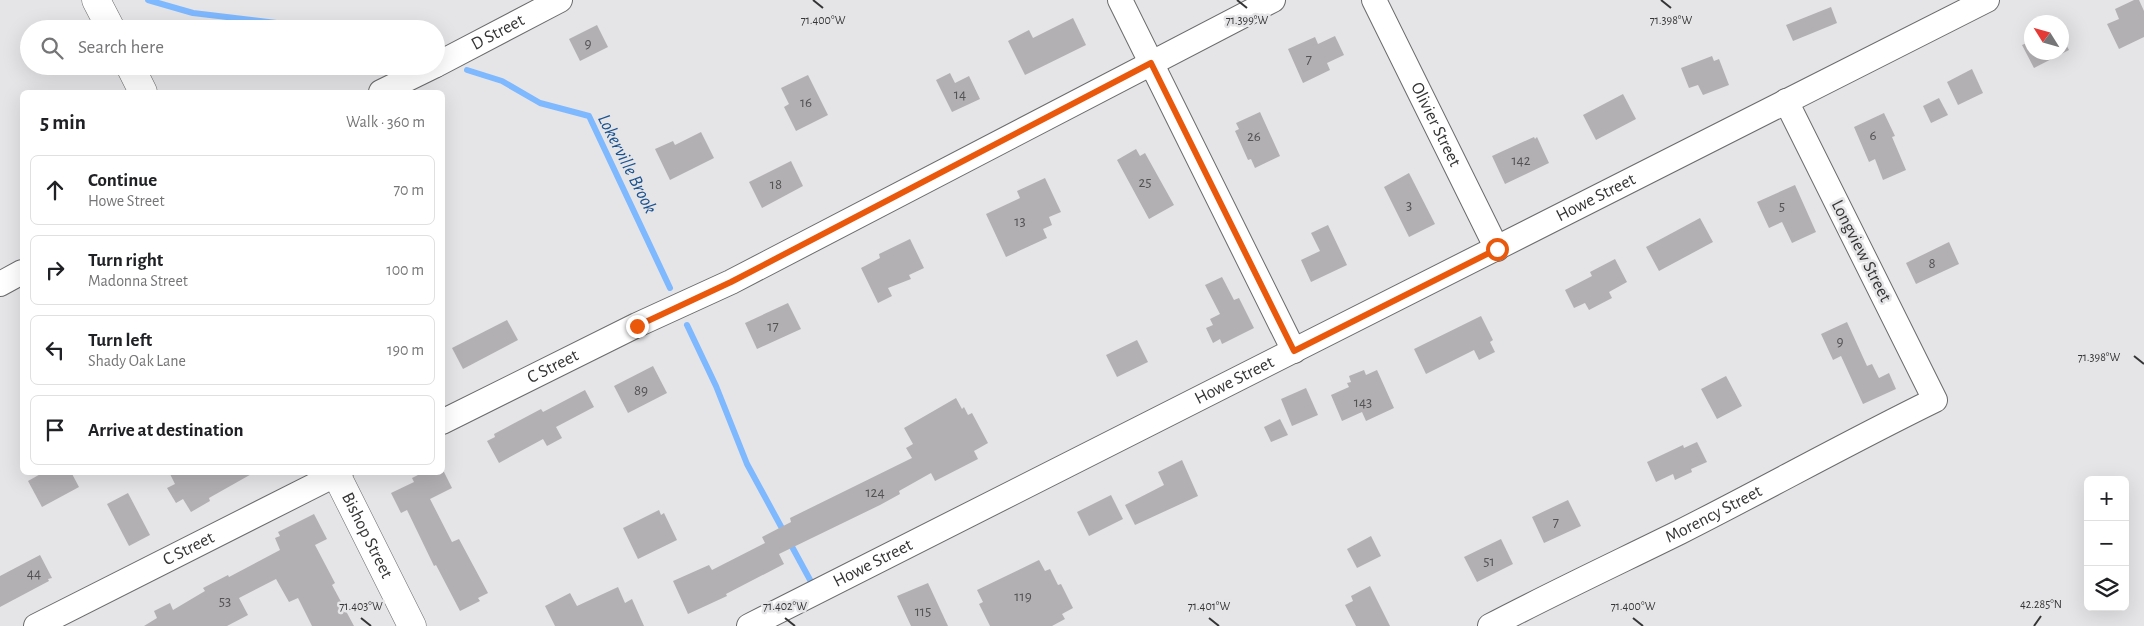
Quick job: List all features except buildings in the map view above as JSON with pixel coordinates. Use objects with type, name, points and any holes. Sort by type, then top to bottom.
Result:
[{"type":"street","points":[[96,0],[106,20]]},
{"type":"street","name":"D Street","points":[[445,61],[560,0]]},
{"type":"street","points":[[1120,0],[1294,351]]},
{"type":"street","name":"C Street","points":[[445,421],[731,282],[1273,0]]},
{"type":"street","name":"Olivier Street","points":[[1374,0],[1497,249]]},
{"type":"street","name":"Howe Street","points":[[749,626],[1987,0]]},
{"type":"street","points":[[134,75],[142,90]]},
{"type":"street","name":"D Street","points":[[385,90],[416,75]]},
{"type":"street","name":"Longview Street","points":[[1786,101],[1935,400]]},
{"type":"street","points":[[0,284],[20,273]]},
{"type":"street","name":"Morency Street","points":[[1490,626],[1687,528],[1863,435],[1935,400]]},
{"type":"street","name":"C Street","points":[[36,626],[333,475]]},
{"type":"street","name":"Bishop Street","points":[[338,475],[412,626]]},
{"type":"waterway","name":"Lokerville Brook","points":[[148,0],[193,13],[252,20]]},
{"type":"waterway","name":"Lokerville Brook","points":[[467,70],[502,81],[540,103],[589,116],[670,288]]},
{"type":"waterway","name":"Lokerville Brook","points":[[687,325],[716,386],[747,464],[815,589]]},
{"type":"route","points":[[637,326],[731,282],[1151,63],[1294,351],[1497,249]]}]
